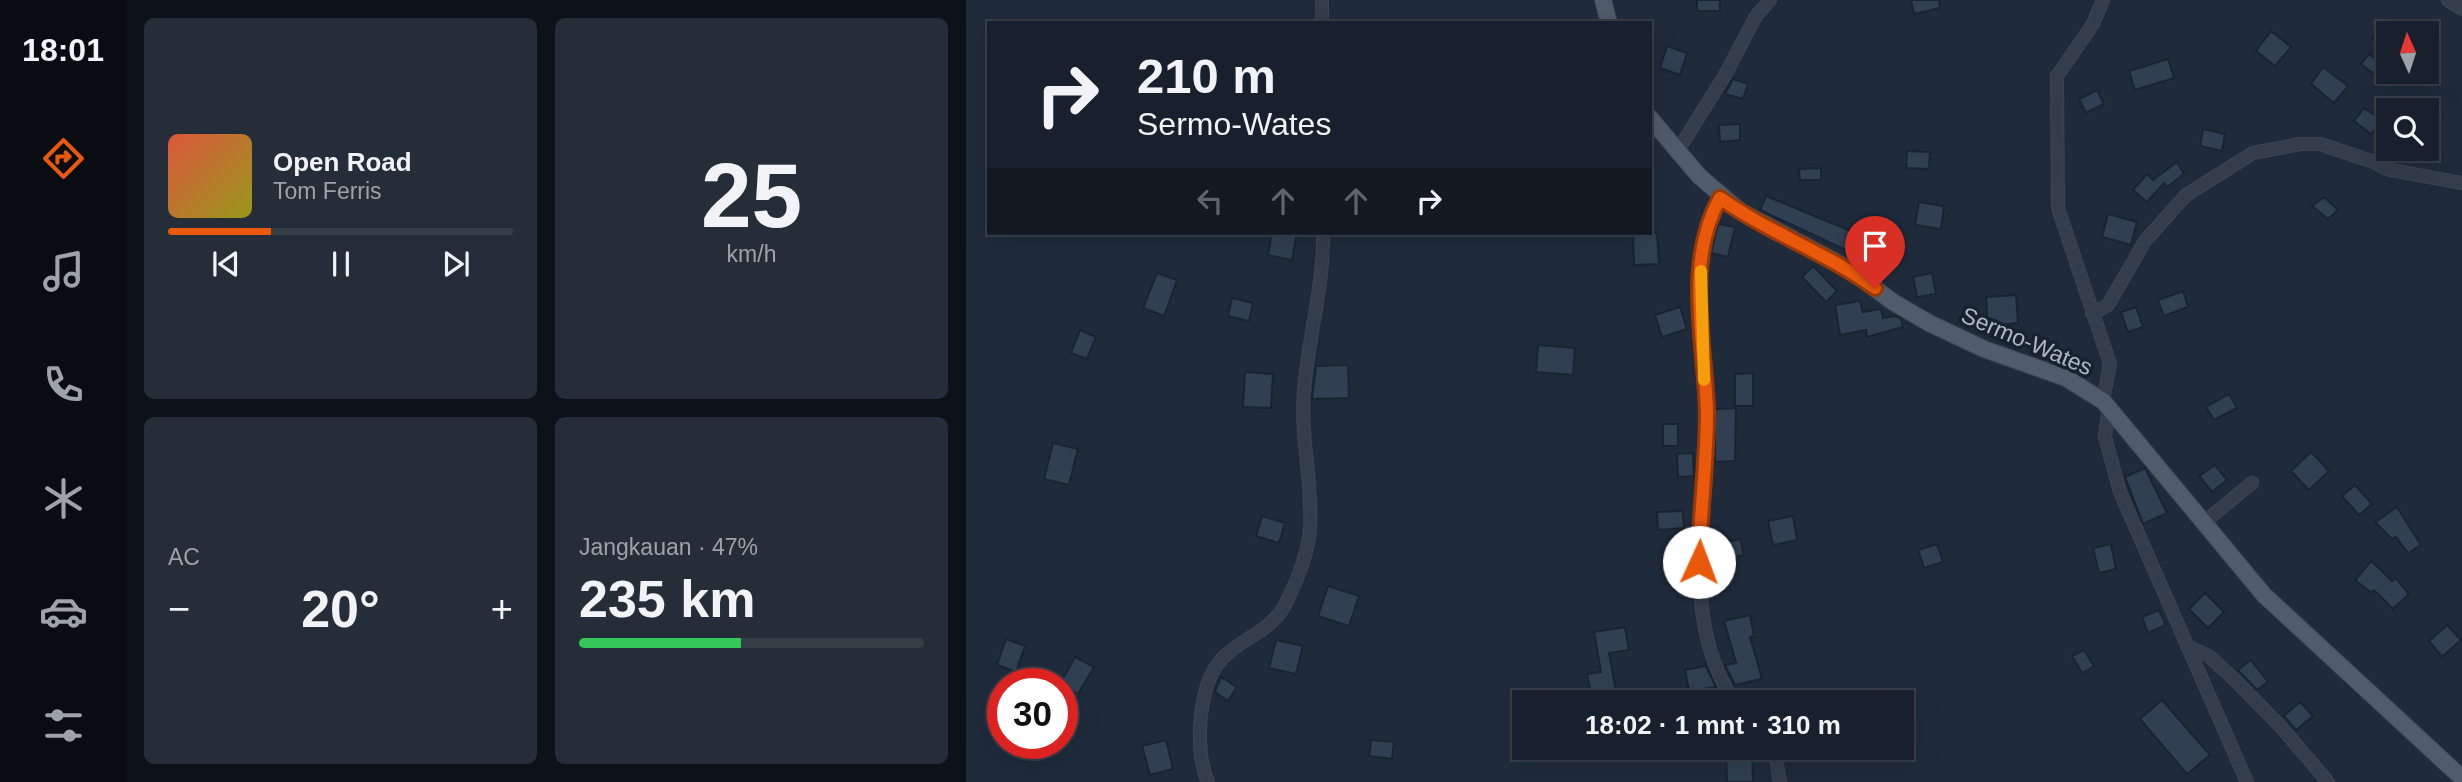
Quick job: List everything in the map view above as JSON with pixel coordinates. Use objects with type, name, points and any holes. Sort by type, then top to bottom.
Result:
[{"type":"main road","points":[[1603,0],[1608,21]]},
{"type":"main road","name":"Sermo-Wates","points":[[1652,121],[1720,198],[1762,225],[1849,269],[1893,302],[1929,323],[1984,349],[2066,378],[2106,404],[2203,523],[2285,616],[2462,778]]},
{"type":"street","points":[[1322,0],[1322,21]]},
{"type":"street","points":[[1677,152],[1725,75],[1756,16],[1770,0]]},
{"type":"street","points":[[2103,0],[2093,24],[2057,76],[2058,208],[2110,364],[2105,437],[2120,492],[2247,782]]},
{"type":"street","points":[[2448,0],[2462,9]]},
{"type":"street","points":[[2092,314],[2108,305],[2145,241],[2186,195],[2253,153],[2300,144],[2320,144],[2374,162],[2386,169],[2462,183]]},
{"type":"street","points":[[1720,198],[1706,227],[1700,289],[1707,413],[1699,577],[1715,672],[1727,690]]},
{"type":"street","points":[[1208,782],[1200,749],[1200,718],[1214,671],[1230,652],[1264,631],[1284,607],[1304,555],[1310,530],[1303,402],[1323,235]]},
{"type":"street","points":[[2203,523],[2252,483]]},
{"type":"street","points":[[2187,646],[2209,656],[2237,682],[2282,728],[2328,782]]},
{"type":"street","points":[[1776,760],[1780,782]]},
{"type":"building","points":[[1697,0],[1720,0],[1720,11],[1697,11]]},
{"type":"building","points":[[1911,0],[1939,0],[1940,8],[1914,14]]},
{"type":"building","points":[[2271,31],[2291,47],[2275,66],[2256,51]]},
{"type":"building","points":[[1667,46],[1687,53],[1680,75],[1660,68]]},
{"type":"building","points":[[2369,54],[2376,59],[2376,76],[2361,64]]},
{"type":"building","points":[[2168,59],[2174,78],[2135,90],[2129,71]]},
{"type":"building","points":[[2323,67],[2348,86],[2334,103],[2311,84]]},
{"type":"building","points":[[1733,79],[1748,84],[1743,99],[1725,94]]},
{"type":"building","points":[[2097,90],[2104,104],[2086,113],[2079,99]]},
{"type":"building","points":[[2364,108],[2376,116],[2376,129],[2371,134],[2354,121]]},
{"type":"building","points":[[1740,124],[1740,140],[1720,142],[1719,125]]},
{"type":"building","points":[[2203,129],[2225,134],[2222,151],[2200,146]]},
{"type":"building","points":[[1907,151],[1930,152],[1929,169],[1906,168]]},
{"type":"building","points":[[2177,162],[2184,174],[2167,187],[2164,183],[2147,202],[2133,190],[2147,174],[2153,180]]},
{"type":"building","points":[[1821,168],[1821,180],[1800,180],[1799,169]]},
{"type":"building","points":[[1766,196],[1858,234],[1850,252],[1760,210]]},
{"type":"building","points":[[2324,197],[2338,210],[2328,219],[2312,206]]},
{"type":"building","points":[[1919,202],[1944,206],[1941,229],[1915,225]]},
{"type":"building","points":[[2108,214],[2137,222],[2131,245],[2102,237]]},
{"type":"building","points":[[1718,224],[1735,227],[1728,257],[1711,253]]},
{"type":"building","points":[[1657,233],[1659,264],[1634,265],[1633,235]]},
{"type":"building","points":[[1272,235],[1297,235],[1292,260],[1268,255]]},
{"type":"building","points":[[1813,266],[1837,291],[1826,302],[1802,277]]},
{"type":"building","points":[[1157,273],[1177,280],[1164,316],[1143,308]]},
{"type":"building","points":[[1932,273],[1936,294],[1917,297],[1913,277]]},
{"type":"building","points":[[2183,291],[2188,307],[2164,316],[2158,300]]},
{"type":"building","points":[[2016,295],[2018,323],[1988,326],[1986,297]]},
{"type":"building","points":[[1232,298],[1253,303],[1249,321],[1228,316]]},
{"type":"building","points":[[1860,301],[1863,312],[1881,309],[1883,318],[1896,316],[1901,319],[1903,327],[1867,337],[1866,330],[1840,335],[1835,305]]},
{"type":"building","points":[[1680,307],[1687,329],[1662,337],[1655,315]]},
{"type":"building","points":[[2136,307],[2143,327],[2128,332],[2121,312]]},
{"type":"building","points":[[1080,330],[1096,337],[1087,359],[1071,353]]},
{"type":"building","points":[[1538,345],[1575,348],[1573,375],[1536,372]]},
{"type":"building","points":[[1348,365],[1349,398],[1312,399],[1316,366]]},
{"type":"building","points":[[1245,372],[1273,374],[1271,408],[1243,407]]},
{"type":"building","points":[[1753,373],[1753,406],[1735,406],[1735,374]]},
{"type":"building","points":[[2229,394],[2237,408],[2214,420],[2206,407]]},
{"type":"building","points":[[1736,408],[1735,461],[1715,462],[1715,409]]},
{"type":"building","points":[[1663,424],[1678,424],[1678,446],[1663,446]]},
{"type":"building","points":[[1053,443],[1078,449],[1069,485],[1044,479]]},
{"type":"building","points":[[2311,452],[2329,471],[2309,490],[2291,471]]},
{"type":"building","points":[[1693,453],[1694,476],[1678,477],[1677,454]]},
{"type":"building","points":[[2215,465],[2227,480],[2212,492],[2199,476]]},
{"type":"building","points":[[2145,468],[2167,513],[2143,524],[2125,477]]},
{"type":"building","points":[[2355,485],[2372,504],[2359,515],[2342,496]]},
{"type":"building","points":[[2397,507],[2421,545],[2408,553],[2396,537],[2392,539],[2375,522]]},
{"type":"building","points":[[1683,511],[1684,528],[1658,530],[1657,512]]},
{"type":"building","points":[[1262,516],[1285,523],[1279,543],[1256,536]]},
{"type":"building","points":[[1793,516],[1797,540],[1773,545],[1768,521]]},
{"type":"building","points":[[1740,539],[1744,555],[1718,561],[1714,545]]},
{"type":"building","points":[[1937,544],[1943,562],[1924,568],[1918,550]]},
{"type":"building","points":[[2111,544],[2116,569],[2099,573],[2093,548]]},
{"type":"building","points":[[2371,561],[2392,581],[2396,578],[2409,594],[2393,609],[2374,590],[2372,593],[2355,580]]},
{"type":"building","points":[[1328,586],[1359,596],[1349,626],[1318,616]]},
{"type":"building","points":[[2205,593],[2224,612],[2208,628],[2189,609]]},
{"type":"building","points":[[2159,610],[2166,625],[2148,633],[2142,617]]},
{"type":"building","points":[[1750,615],[1754,636],[1750,637],[1762,679],[1735,685],[1725,665],[1736,663],[1724,621]]},
{"type":"building","points":[[2447,625],[2461,640],[2442,657],[2429,641]]},
{"type":"building","points":[[1625,627],[1629,650],[1609,653],[1616,690],[1590,690],[1587,674],[1601,672],[1594,632]]},
{"type":"building","points":[[1006,639],[1025,646],[1017,668],[997,665]]},
{"type":"building","points":[[1276,640],[1303,646],[1296,674],[1269,668]]},
{"type":"building","points":[[2084,650],[2094,666],[2082,673],[2072,656]]},
{"type":"building","points":[[1075,657],[1094,667],[1078,694],[1078,668],[1069,668]]},
{"type":"building","points":[[2251,660],[2268,682],[2257,690],[2238,670]]},
{"type":"building","points":[[1706,666],[1716,687],[1689,690],[1685,670]]},
{"type":"building","points":[[1221,677],[1237,687],[1228,701],[1215,692]]},
{"type":"building","points":[[2162,700],[2210,755],[2187,774],[2140,719]]},
{"type":"building","points":[[2300,702],[2313,716],[2296,730],[2284,716]]},
{"type":"building","points":[[1166,740],[1173,769],[1150,775],[1142,746]]},
{"type":"building","points":[[1371,740],[1394,742],[1392,759],[1369,756]]},
{"type":"building","points":[[1726,760],[1752,760],[1753,782],[1727,782]]},
{"type":"slow traffic","points":[[1701,271],[1704,380]]},
{"type":"route","points":[[1699,562],[1707,413],[1700,289],[1706,227],[1720,198],[1762,225],[1849,269],[1875,288]]}]
